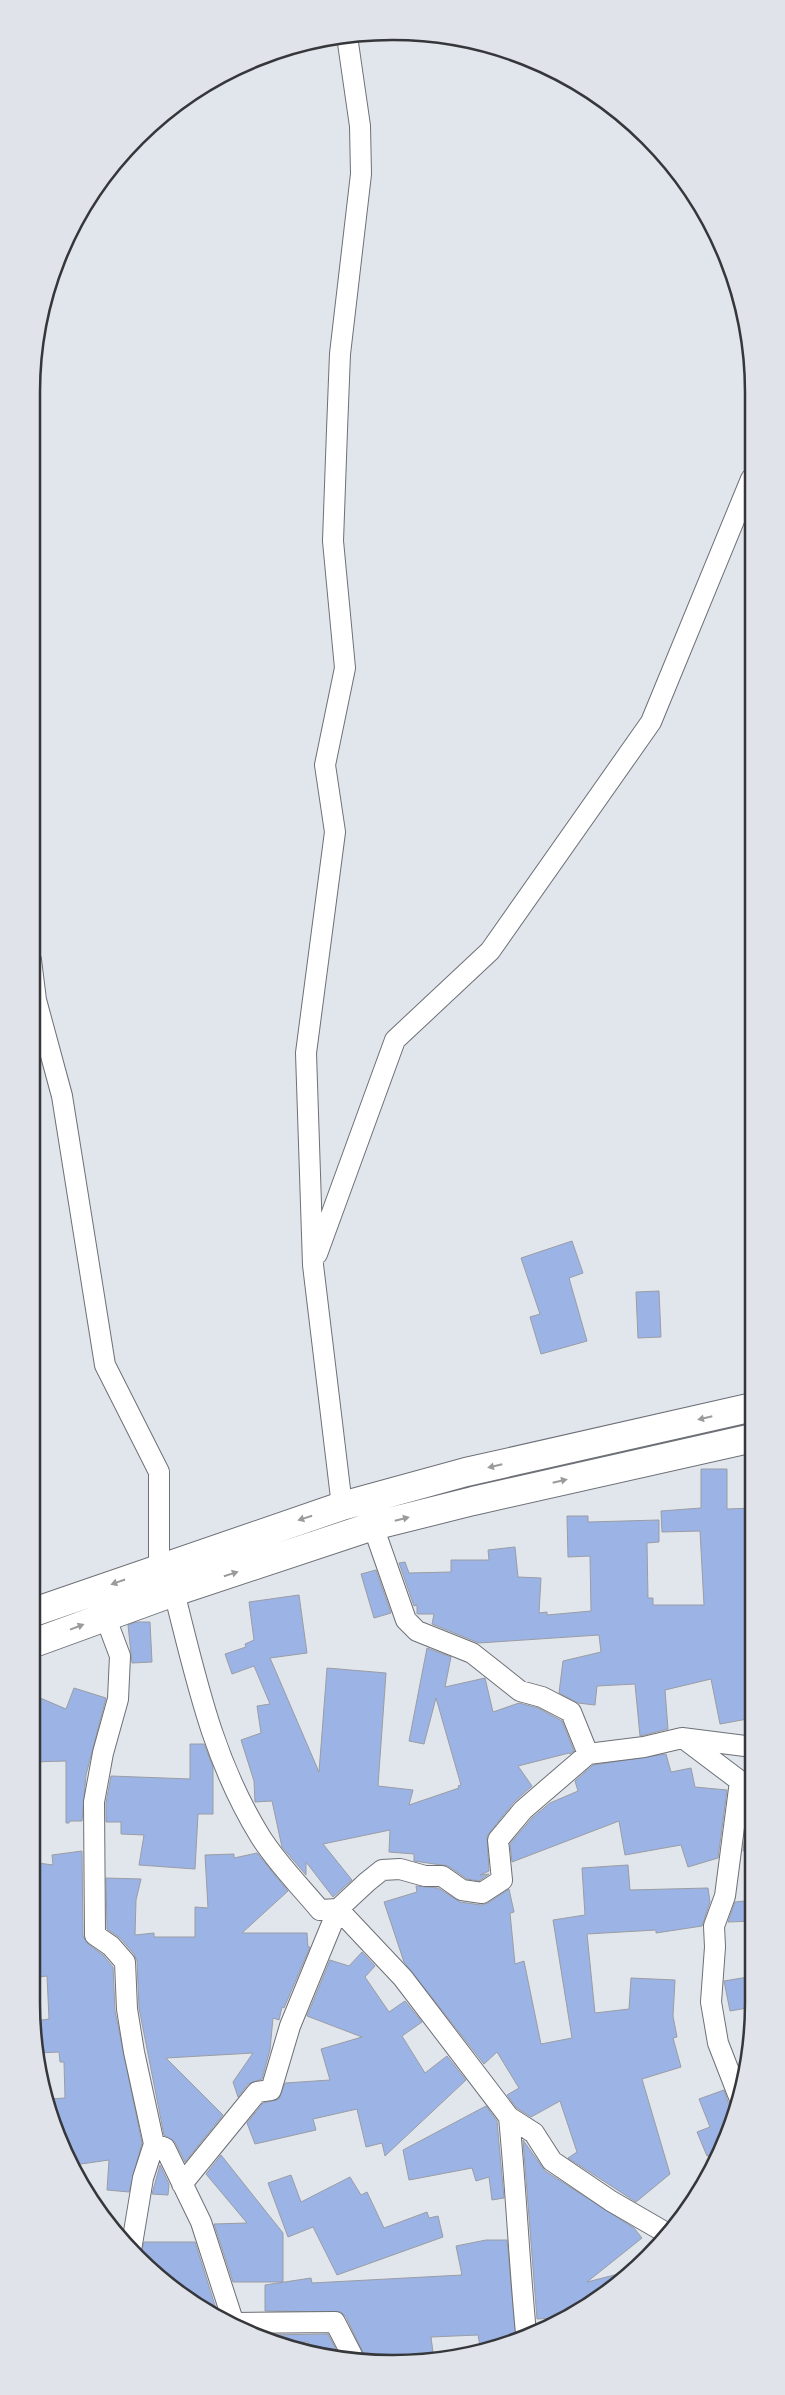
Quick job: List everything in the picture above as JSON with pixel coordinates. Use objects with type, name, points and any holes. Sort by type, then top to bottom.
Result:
[{"type":"main road","points":[[40,1610],[342,1506],[466,1472],[745,1409]]},
{"type":"main road","points":[[40,1641],[104,1616],[373,1526],[745,1440]]},
{"type":"street","points":[[342,1506],[313,1265],[306,1054],[335,832],[325,765],[346,668],[334,541],[336,440],[340,354],[361,174],[360,126],[348,43]]},
{"type":"street","points":[[313,1265],[395,1040],[490,951],[651,722],[745,495]]},
{"type":"street","points":[[40,1015],[62,1096],[105,1365],[159,1472],[159,1568]]},
{"type":"street","points":[[373,1526],[406,1620],[417,1631],[472,1652],[520,1691],[542,1697],[571,1712],[588,1754]]},
{"type":"street","points":[[174,1592],[208,1724],[227,1775],[261,1837],[320,1910],[338,1908]]},
{"type":"street","points":[[104,1616],[120,1656],[118,1700],[103,1752],[94,1802],[95,1935],[111,1946],[124,1962],[127,2009],[134,2052],[154,2144],[143,2178],[133,2241]]},
{"type":"street","points":[[682,1738],[740,1781],[725,1896],[714,1926],[715,1946],[711,2002],[718,2043],[735,2085]]},
{"type":"street","points":[[182,2184],[257,2092],[272,2090],[290,2026],[338,1908],[382,1870],[400,1869],[425,1876],[442,1876],[462,1890],[482,1893],[502,1880],[498,1840],[523,1810],[588,1754],[644,1747],[682,1738],[745,1746]]},
{"type":"street","points":[[338,1908],[403,1978],[509,2117],[534,2133],[552,2161],[611,2201],[662,2230]]},
{"type":"street","points":[[509,2117],[517,2200],[518,2258],[526,2329]]},
{"type":"street","points":[[154,2144],[164,2148],[201,2222],[231,2316]]},
{"type":"street","points":[[250,2325],[336,2322],[352,2352]]},
{"type":"building","points":[[572,1241],[583,1273],[569,1278],[587,1341],[541,1354],[530,1317],[540,1314],[521,1258]]},
{"type":"building","points":[[659,1291],[661,1337],[638,1338],[636,1292]]},
{"type":"building","points":[[701,1469],[727,1469],[727,1509],[745,1508],[745,1719],[720,1724],[711,1679],[665,1690],[668,1729],[640,1736],[635,1684],[597,1686],[595,1705],[578,1703],[559,1693],[563,1661],[601,1652],[599,1635],[479,1643],[432,1624],[434,1614],[417,1614],[417,1605],[414,1606],[399,1563],[405,1562],[409,1573],[451,1572],[451,1560],[489,1560],[488,1550],[515,1547],[518,1577],[541,1578],[539,1613],[547,1612],[547,1615],[591,1611],[590,1556],[568,1557],[567,1516],[588,1516],[588,1522],[659,1520],[659,1542],[647,1543],[648,1598],[653,1598],[653,1605],[704,1605],[700,1531],[662,1532],[661,1511],[701,1508]]},
{"type":"building","points":[[376,1570],[391,1613],[374,1618],[361,1574]]},
{"type":"building","points":[[299,1595],[307,1653],[270,1658],[319,1772],[327,1668],[386,1673],[378,1786],[413,1790],[409,1805],[459,1788],[458,1786],[461,1785],[436,1698],[424,1744],[409,1741],[427,1648],[451,1657],[445,1687],[485,1678],[493,1712],[519,1703],[538,1708],[562,1721],[574,1751],[570,1754],[518,1766],[532,1786],[514,1802],[487,1836],[489,1871],[480,1875],[489,1874],[479,1881],[467,1879],[448,1866],[414,1861],[414,1854],[389,1852],[390,1830],[323,1844],[352,1880],[333,1897],[306,1862],[306,1875],[282,1847],[272,1801],[255,1802],[254,1781],[241,1740],[261,1733],[257,1706],[270,1704],[254,1666],[232,1674],[225,1654],[246,1647],[245,1644],[254,1640],[249,1602]]},
{"type":"building","points":[[136,1622],[150,1622],[152,1662],[132,1663],[128,1625]]},
{"type":"building","points":[[74,1688],[106,1698],[86,1775],[82,1821],[70,1821],[69,1823],[66,1823],[66,1761],[40,1762],[40,1698],[66,1709]]},
{"type":"building","points":[[190,1744],[204,1744],[213,1767],[213,1814],[198,1814],[195,1869],[139,1865],[144,1835],[121,1834],[121,1822],[106,1822],[106,1803],[111,1776],[190,1779]]},
{"type":"building","points":[[666,1754],[671,1772],[691,1768],[695,1787],[727,1790],[718,1858],[688,1867],[681,1845],[625,1855],[619,1821],[512,1862],[510,1844],[532,1818],[550,1803],[578,1791],[575,1781],[593,1765]]},
{"type":"building","points":[[82,1851],[83,1936],[88,1944],[103,1955],[113,1967],[115,2011],[142,2143],[129,2192],[107,2190],[109,2160],[79,2164],[54,2099],[65,2098],[64,2062],[60,2062],[59,2052],[44,2053],[41,2020],[49,2019],[47,1976],[40,1977],[40,1863],[53,1865],[52,1855]]},
{"type":"building","points":[[257,1853],[288,1891],[242,1933],[307,1933],[308,1947],[310,1947],[284,2008],[282,2007],[279,2020],[273,2018],[270,2050],[262,2079],[248,2084],[238,2097],[233,2082],[253,2053],[166,2058],[223,2115],[185,2162],[175,2142],[164,2135],[139,2008],[137,1961],[134,1954],[120,1938],[107,1929],[106,1878],[141,1879],[136,1900],[135,1935],[154,1933],[154,1937],[195,1937],[195,1907],[208,1908],[205,1855],[234,1854],[234,1858]]},
{"type":"building","points":[[628,1865],[630,1890],[708,1888],[710,1902],[702,1926],[656,1933],[656,1930],[587,1934],[595,2013],[629,2009],[631,1978],[675,1980],[673,2016],[677,2037],[673,2038],[681,2067],[642,2079],[670,2174],[636,2202],[568,2158],[577,2152],[560,2101],[531,2117],[517,2108],[507,2095],[519,2088],[497,2052],[484,2064],[404,1962],[384,1902],[417,1892],[416,1886],[438,1888],[460,1902],[481,1905],[488,1903],[509,1889],[514,1912],[510,1913],[515,1964],[524,1961],[541,2044],[572,2038],[553,1920],[585,1915],[582,1868]]},
{"type":"building","points":[[745,1901],[745,1921],[728,1922],[735,1902]]},
{"type":"building","points":[[362,1952],[375,1966],[365,1977],[389,2012],[405,2001],[422,2022],[402,2036],[425,2073],[447,2056],[466,2080],[385,2156],[382,2143],[366,2147],[357,2109],[313,2119],[316,2130],[255,2144],[247,2123],[263,2103],[279,2099],[285,2083],[330,2080],[321,2049],[362,2037],[307,2016],[330,1960],[349,1966]]},
{"type":"building","points":[[745,1978],[745,2008],[730,2011],[724,1981]]},
{"type":"building","points":[[724,2090],[730,2103],[710,2155],[707,2156],[697,2132],[710,2127],[699,2099]]},
{"type":"building","points":[[486,2106],[497,2121],[504,2198],[492,2200],[489,2177],[476,2181],[472,2168],[409,2180],[403,2150]]},
{"type":"building","points":[[523,2140],[545,2171],[634,2228],[642,2238],[587,2282],[617,2274],[607,2282],[569,2308],[549,2318],[537,2319]]},
{"type":"building","points":[[221,2155],[283,2233],[283,2282],[233,2282],[214,2224],[247,2223],[206,2174]]},
{"type":"building","points":[[160,2165],[169,2184],[168,2195],[152,2194]]},
{"type":"building","points":[[291,2175],[301,2202],[350,2177],[361,2195],[367,2192],[384,2228],[427,2212],[429,2218],[438,2216],[443,2237],[337,2275],[313,2227],[288,2237],[268,2183]]},
{"type":"building","points":[[486,2240],[507,2240],[515,2332],[480,2344],[478,2335],[431,2337],[433,2353],[392,2355],[369,2354],[363,2354],[346,2317],[341,2312],[265,2311],[265,2285],[311,2278],[312,2283],[462,2275],[456,2246]]},
{"type":"building","points":[[144,2242],[195,2242],[216,2308],[178,2282],[141,2250]]},
{"type":"building","points":[[328,2334],[336,2350],[309,2345],[308,2342],[299,2342],[276,2335]]}]
